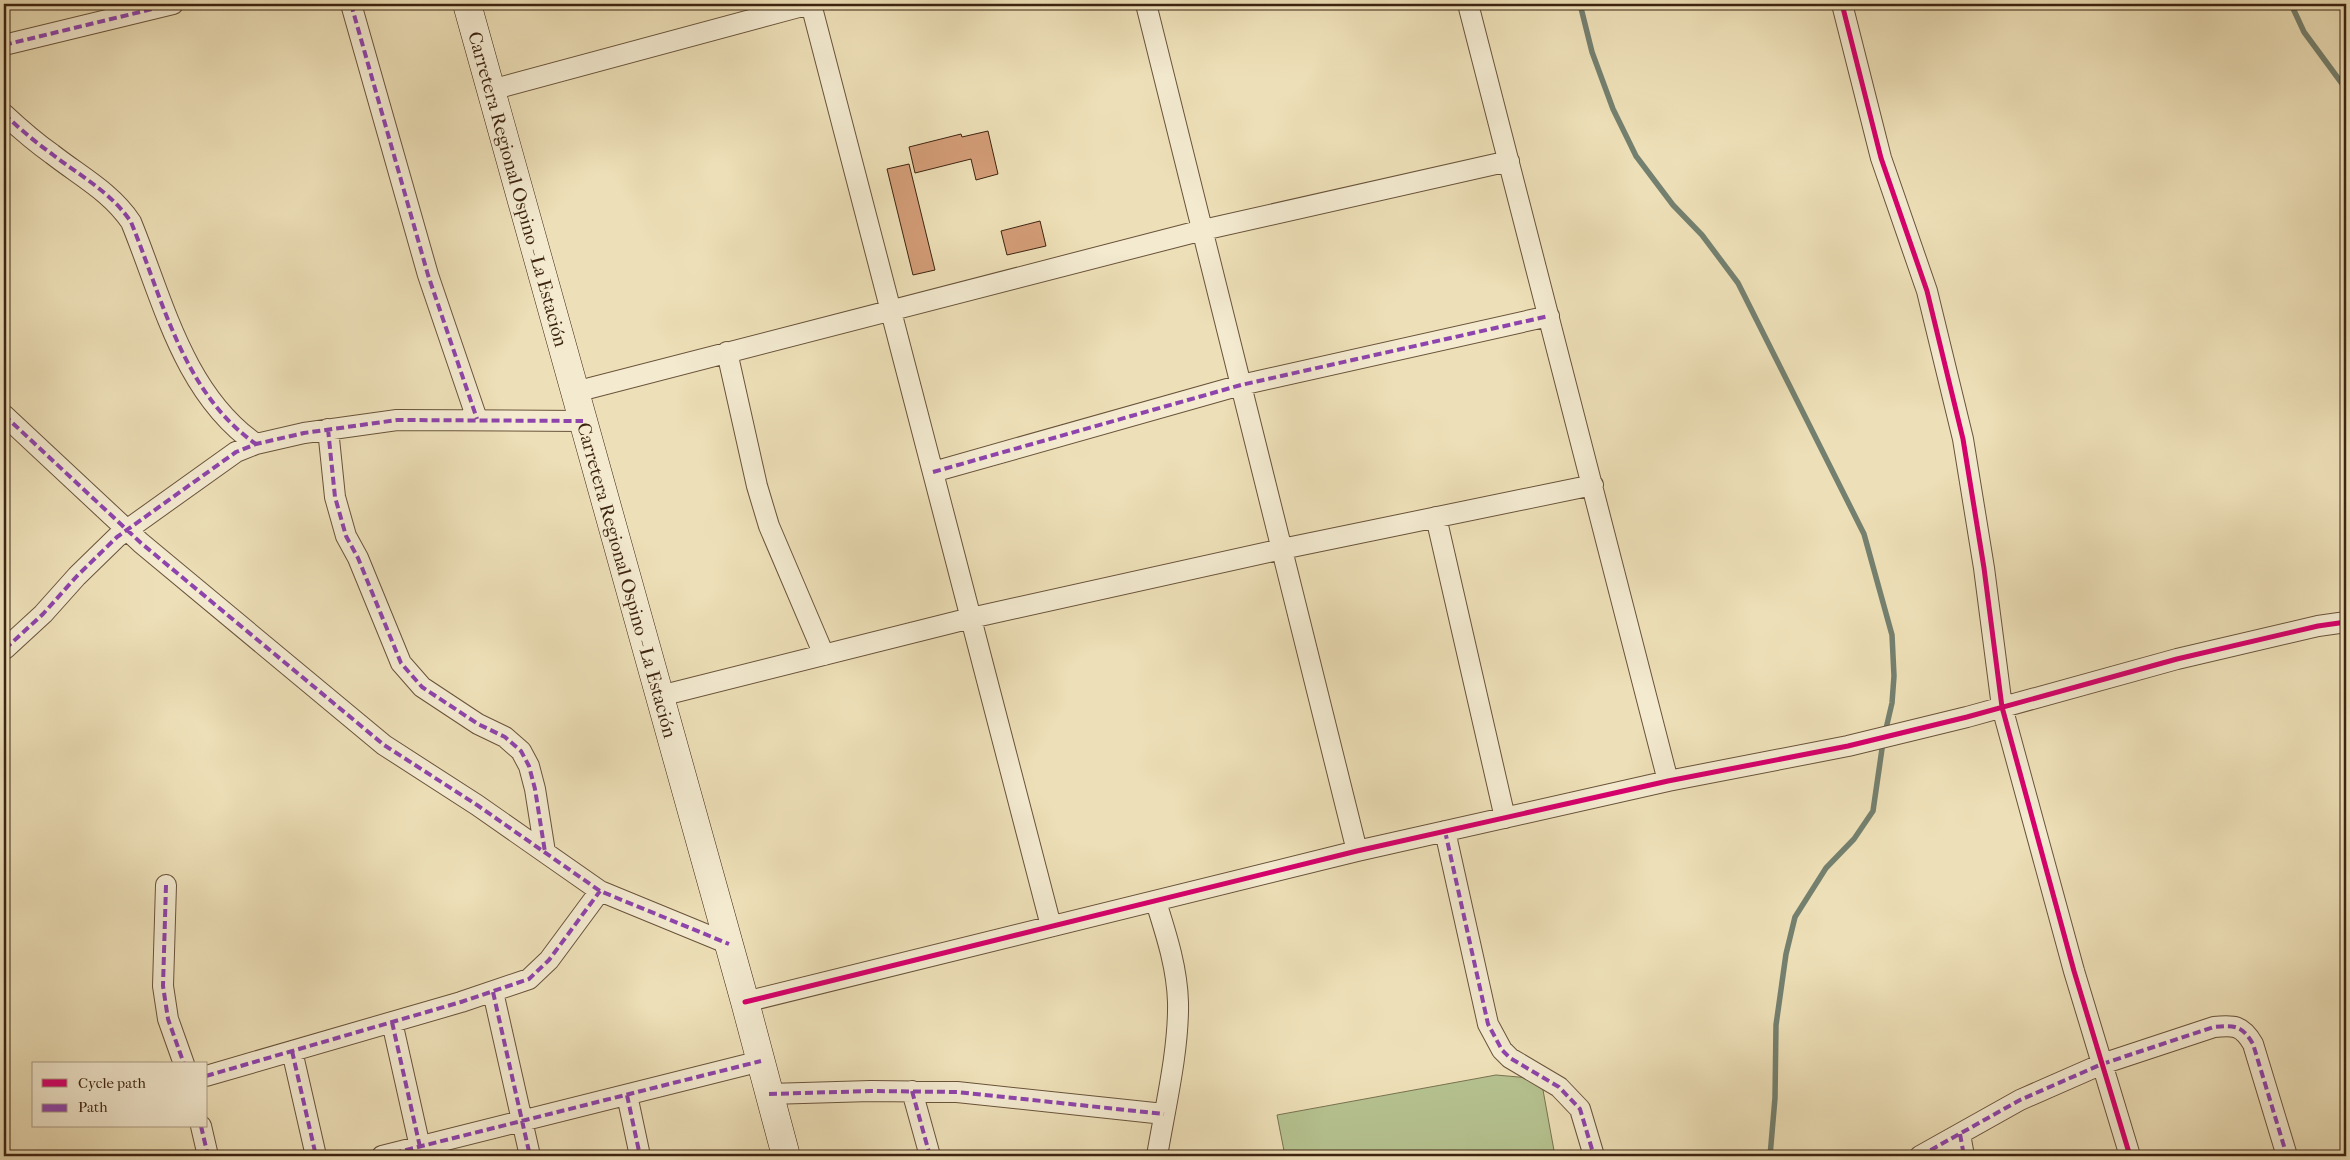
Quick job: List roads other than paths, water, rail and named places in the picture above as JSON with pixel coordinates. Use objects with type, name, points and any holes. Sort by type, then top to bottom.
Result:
[{"type":"main road","name":"Carretera Regional Ospino - La Estación","points":[[467,4],[729,944],[786,1156]]},
{"type":"street","points":[[4,46],[173,4]]},
{"type":"street","points":[[351,4],[428,275],[477,419]]},
{"type":"street","points":[[491,90],[810,4],[1051,926]]},
{"type":"street","points":[[1146,4],[1357,851]]},
{"type":"street","points":[[1468,4],[1668,781]]},
{"type":"street","points":[[1842,4],[1881,158],[1927,291],[1963,439],[1984,568],[2002,707],[2102,1064],[2130,1156]]},
{"type":"street","points":[[4,114],[27,135],[107,194],[120,207],[131,222],[176,340],[188,365],[206,392],[231,423],[256,444]]},
{"type":"street","points":[[575,392],[1203,230],[1509,161]]},
{"type":"street","points":[[933,472],[1241,386],[1549,316]]},
{"type":"street","points":[[727,352],[757,486],[769,526],[824,655]]},
{"type":"street","points":[[4,415],[127,530],[384,745],[545,852],[600,891],[729,944]]},
{"type":"street","points":[[5,649],[44,614],[77,576],[127,530],[236,452],[256,444],[328,429],[397,420],[583,420]]},
{"type":"street","points":[[328,429],[335,496],[346,536],[358,558],[401,663],[422,687],[478,724],[505,737],[521,751],[529,766],[535,789],[545,852]]},
{"type":"street","points":[[660,696],[971,618],[1282,549],[1592,485]]},
{"type":"street","points":[[1436,517],[1505,818]]},
{"type":"street","points":[[745,1002],[1357,851],[1668,781],[1848,746],[2002,707],[2177,659],[2318,626],[2346,622]]},
{"type":"street","points":[[1445,832],[1492,1032],[1502,1050],[1510,1058],[1559,1087],[1580,1109],[1594,1156]]},
{"type":"street","points":[[166,885],[163,986],[168,1019],[183,1062]]},
{"type":"street","points":[[208,1075],[517,985],[538,972],[600,891]]},
{"type":"street","points":[[1156,902],[1175,972],[1178,1003],[1173,1058],[1156,1156]]},
{"type":"street","points":[[493,992],[530,1156]]},
{"type":"street","points":[[392,1022],[421,1151]]},
{"type":"street","points":[[1920,1156],[2020,1100],[2102,1064],[2214,1027],[2237,1027],[2245,1032],[2253,1044],[2287,1156]]},
{"type":"street","points":[[292,1051],[316,1156]]},
{"type":"street","points":[[382,1156],[421,1151],[522,1121],[761,1062]]},
{"type":"street","points":[[912,1091],[930,1156]]},
{"type":"street","points":[[769,1094],[957,1092],[1164,1114]]},
{"type":"street","points":[[627,1095],[640,1156]]},
{"type":"street","points":[[201,1128],[208,1156]]},
{"type":"street","points":[[1960,1134],[1964,1156]]},
{"type":"waterway","points":[[1580,4],[1592,52],[1613,109],[1636,156],[1673,205],[1702,235],[1738,283],[1864,534],[1892,635],[1894,676],[1892,703],[1885,733]]},
{"type":"waterway","points":[[2291,4],[2304,32],[2346,89]]},
{"type":"waterway","points":[[1770,1156],[1775,1098],[1776,1025],[1786,954],[1795,917],[1826,868],[1854,839],[1873,811],[1883,742]]}]
